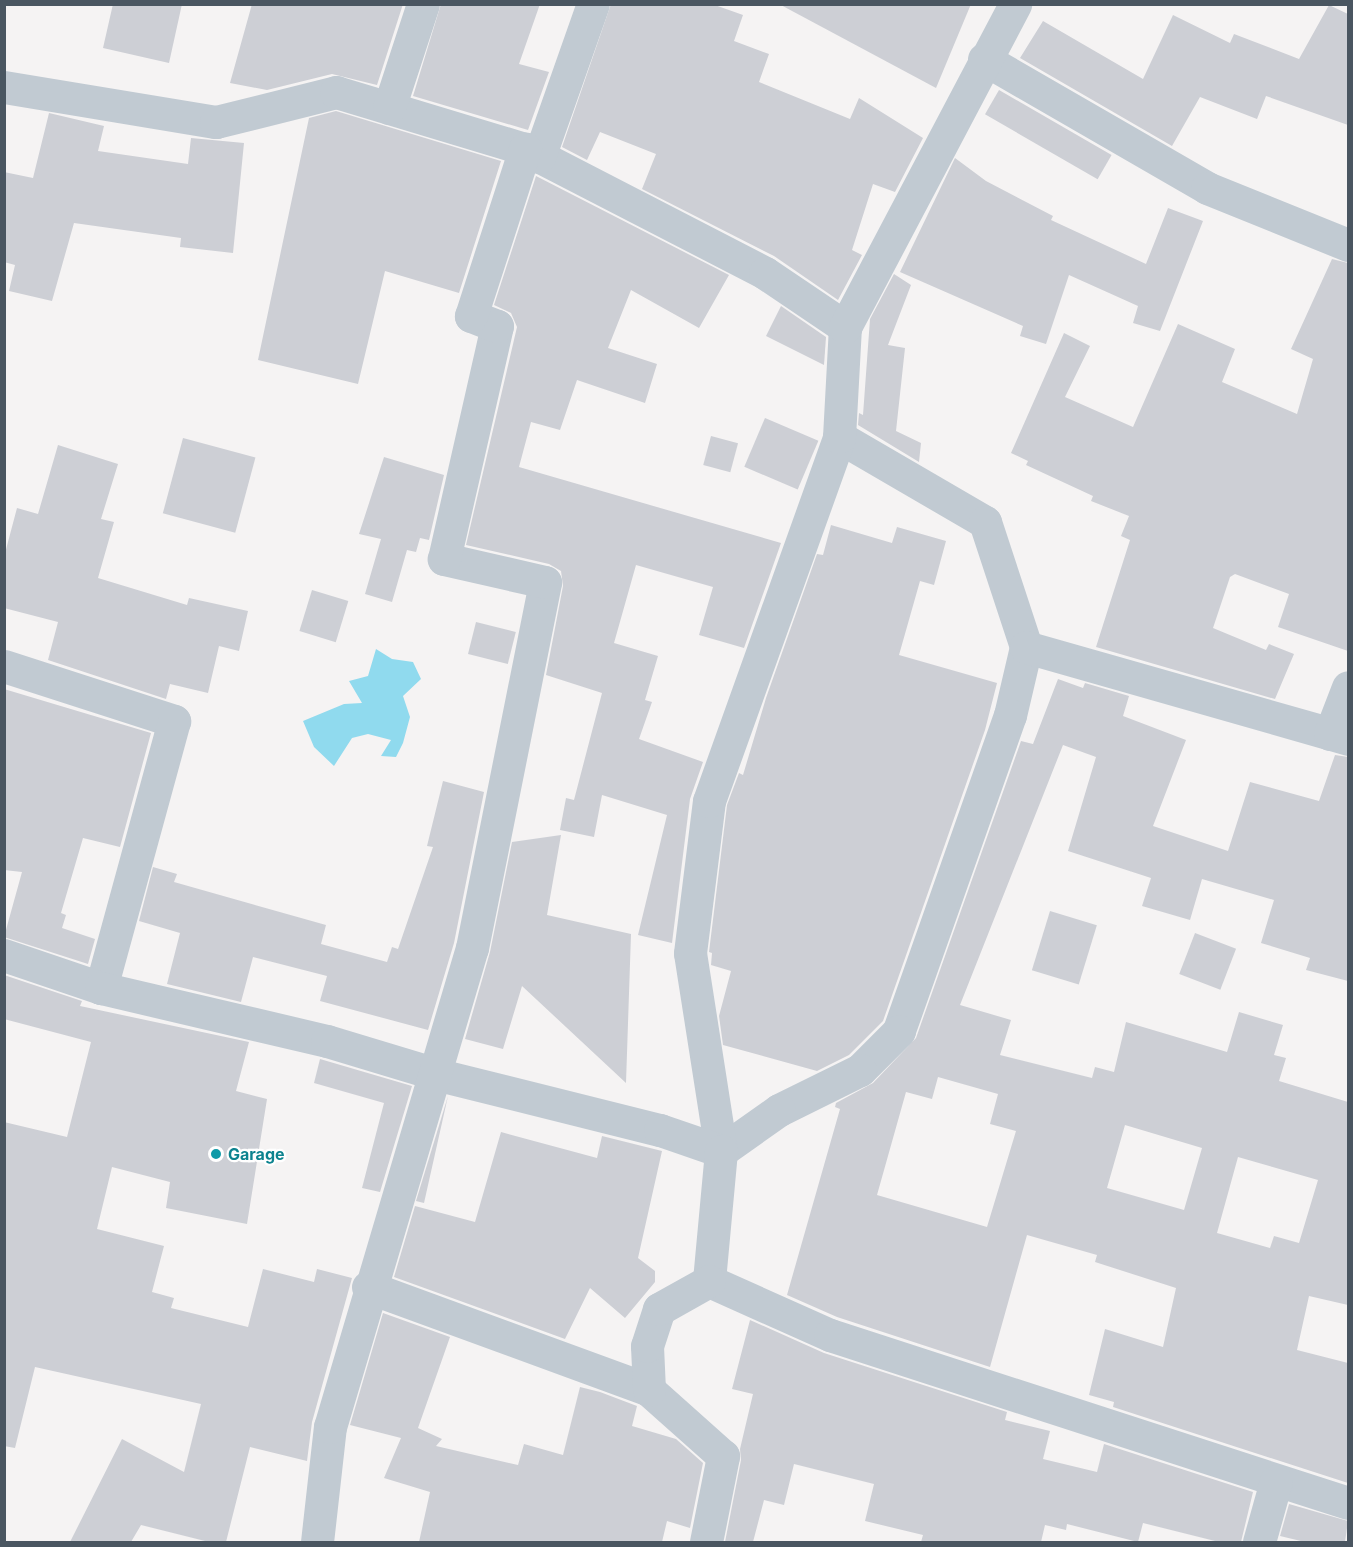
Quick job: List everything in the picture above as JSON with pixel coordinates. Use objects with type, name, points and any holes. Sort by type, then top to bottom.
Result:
[{"type":"street","points":[[389,108],[423,4]]},
{"type":"street","points":[[317,1542],[330,1427],[368,1287],[432,1072],[472,948],[545,582],[444,559],[496,326],[471,316],[532,153],[593,4]]},
{"type":"street","points":[[710,1281],[721,1151],[690,953],[709,801],[839,437],[845,327],[1014,4]]},
{"type":"street","points":[[984,59],[1207,188],[1348,245]]},
{"type":"street","points":[[4,87],[216,122],[336,92],[532,153],[765,273],[845,327]]},
{"type":"street","points":[[721,1151],[778,1110],[860,1070],[899,1031],[1010,715],[1026,647],[985,522],[839,437]]},
{"type":"street","points":[[1026,647],[1339,737],[1348,687]]},
{"type":"street","points":[[4,666],[174,721],[101,988]]},
{"type":"street","points":[[4,955],[101,988],[327,1041],[432,1072],[660,1130],[721,1151]]},
{"type":"street","points":[[649,1390],[647,1346],[659,1309],[710,1281]]},
{"type":"street","points":[[710,1281],[830,1335],[1348,1503]]},
{"type":"street","points":[[368,1287],[649,1390],[723,1456],[706,1542]]},
{"type":"street","points":[[1259,1542],[1276,1481]]},
{"type":"water","points":[[376,649],[392,659],[413,662],[421,679],[403,696],[410,717],[403,743],[396,757],[381,756],[391,740],[368,734],[352,738],[334,766],[314,747],[303,721],[344,704],[362,703],[349,681],[368,676]]},
{"type":"building","points":[[113,4],[182,4],[169,63],[103,48]]},
{"type":"building","points":[[252,4],[403,4],[377,85],[332,74],[267,90],[230,83]]},
{"type":"building","points":[[441,4],[540,4],[519,64],[549,72],[528,130],[413,96]]},
{"type":"building","points":[[611,4],[712,4],[743,15],[734,41],[769,54],[759,82],[850,119],[859,98],[923,138],[895,192],[873,184],[852,250],[862,255],[838,300],[774,256],[642,189],[656,154],[600,132],[587,160],[562,147]]},
{"type":"building","points":[[779,4],[971,4],[936,88]]},
{"type":"building","points":[[1329,5],[1348,14],[1348,125],[1266,96],[1257,119],[1200,97],[1172,146],[1020,58],[1043,21],[1143,79],[1173,15],[1230,43],[1234,34],[1299,59]]},
{"type":"building","points":[[999,90],[1112,155],[1098,179],[985,114]]},
{"type":"building","points":[[336,111],[501,161],[459,293],[385,271],[358,384],[258,360],[309,118]]},
{"type":"building","points":[[49,113],[104,126],[98,151],[188,164],[191,138],[244,143],[233,253],[180,247],[181,238],[74,223],[52,301],[9,291],[15,265],[4,262],[4,172],[33,178]]},
{"type":"building","points":[[955,158],[986,181],[1053,216],[1051,220],[1146,264],[1168,208],[1203,221],[1160,331],[1133,323],[1138,306],[1069,275],[1046,344],[1020,336],[1023,326],[900,272]]},
{"type":"building","points":[[536,176],[729,275],[699,328],[631,290],[608,348],[657,364],[645,403],[577,380],[560,430],[531,422],[519,467],[781,543],[744,648],[699,635],[713,587],[636,565],[614,643],[658,656],[645,700],[652,702],[639,739],[703,762],[690,799],[672,943],[638,935],[667,815],[602,795],[594,837],[560,830],[566,798],[574,800],[602,693],[546,675],[563,586],[561,571],[549,564],[466,545],[517,327],[511,313],[494,305]]},
{"type":"building","points":[[1332,259],[1348,263],[1348,651],[1278,627],[1289,594],[1235,574],[1230,577],[1213,628],[1266,650],[1269,644],[1294,654],[1275,699],[1096,647],[1130,540],[1121,536],[1129,516],[1091,501],[1093,496],[1026,465],[1028,461],[1011,453],[1064,333],[1090,346],[1065,397],[1133,427],[1178,324],[1235,349],[1222,382],[1297,414],[1313,359],[1291,349]]},
{"type":"building","points":[[894,274],[911,285],[888,345],[905,348],[896,431],[921,443],[919,462],[858,425],[859,413],[863,415],[870,319]]},
{"type":"building","points":[[781,306],[826,337],[824,365],[766,336]]},
{"type":"building","points":[[765,418],[818,441],[798,489],[744,467]]},
{"type":"building","points":[[711,436],[738,443],[730,472],[703,465]]},
{"type":"building","points":[[183,438],[255,457],[235,533],[163,513]]},
{"type":"building","points":[[58,445],[118,464],[101,519],[114,522],[98,578],[187,605],[189,598],[248,611],[239,651],[219,646],[208,693],[170,684],[166,699],[48,660],[58,622],[4,608],[4,557],[17,508],[38,514]]},
{"type":"building","points":[[384,457],[444,475],[429,540],[420,538],[416,552],[407,550],[392,602],[365,594],[381,539],[359,534]]},
{"type":"building","points":[[831,525],[892,543],[897,527],[946,541],[934,585],[920,581],[899,655],[997,683],[985,730],[883,1021],[849,1055],[817,1071],[723,1045],[719,1016],[731,971],[711,965],[712,953],[709,952],[727,805],[739,773],[743,775],[766,698],[817,554],[823,555]]},
{"type":"building","points":[[312,590],[348,601],[336,642],[299,631]]},
{"type":"building","points":[[476,622],[516,632],[508,664],[468,654]]},
{"type":"building","points":[[1058,679],[1083,688],[1085,683],[1129,696],[1123,716],[1186,740],[1153,826],[1228,851],[1250,782],[1319,801],[1335,755],[1348,757],[1348,981],[1306,970],[1310,958],[1261,943],[1274,900],[1202,879],[1190,920],[1142,906],[1151,878],[1068,851],[1096,757],[1063,745],[960,1005],[1011,1020],[1000,1055],[1092,1078],[1095,1067],[1114,1072],[1126,1022],[1227,1052],[1239,1012],[1283,1025],[1274,1055],[1286,1058],[1279,1081],[1348,1102],[1348,1305],[1309,1296],[1297,1350],[1348,1363],[1348,1483],[1113,1407],[1114,1402],[1089,1395],[1105,1329],[1163,1347],[1176,1288],[1095,1262],[1097,1255],[1027,1235],[990,1367],[837,1317],[787,1295],[840,1109],[835,1107],[836,1103],[873,1083],[916,1038],[1021,741],[1033,744]],"holes":[[[938,1077],[998,1094],[990,1124],[1016,1131],[987,1227],[877,1195],[906,1092],[932,1099]],[[1125,1125],[1202,1148],[1184,1210],[1107,1188]],[[1238,1157],[1318,1180],[1299,1243],[1274,1236],[1270,1248],[1217,1233]]]},
{"type":"building","points":[[4,689],[151,733],[120,847],[83,838],[61,913],[66,915],[62,928],[95,939],[88,964],[4,937],[22,872],[4,870]]},
{"type":"building","points":[[443,781],[484,792],[454,943],[428,1030],[320,1001],[327,976],[253,957],[241,1002],[167,984],[180,933],[139,921],[153,867],[177,874],[174,882],[326,925],[321,944],[387,962],[392,947],[398,949],[433,847],[427,846]]},
{"type":"building","points":[[561,835],[547,915],[631,934],[626,1083],[522,986],[503,1049],[465,1039],[490,952],[512,842]]},
{"type":"building","points":[[1050,911],[1097,925],[1079,985],[1032,970]]},
{"type":"building","points":[[1195,933],[1236,949],[1220,990],[1179,974]]},
{"type":"building","points":[[4,975],[82,1001],[80,1006],[249,1042],[236,1091],[267,1099],[247,1224],[166,1208],[170,1182],[112,1167],[97,1229],[164,1246],[152,1292],[174,1298],[171,1308],[248,1327],[263,1269],[314,1282],[317,1269],[352,1278],[312,1422],[307,1461],[250,1447],[226,1542],[209,1542],[141,1525],[131,1542],[70,1542],[122,1439],[184,1472],[201,1404],[35,1367],[15,1448],[4,1446],[4,1122],[67,1137],[91,1042],[4,1019]]},
{"type":"building","points":[[320,1059],[412,1086],[380,1192],[362,1188],[384,1103],[314,1083]]},
{"type":"building","points":[[448,1096],[424,1203],[416,1201]]},
{"type":"building","points":[[501,1132],[597,1158],[602,1136],[662,1151],[638,1258],[655,1271],[655,1282],[625,1318],[590,1288],[565,1339],[394,1277],[415,1206],[475,1222]]},
{"type":"building","points":[[383,1313],[450,1337],[418,1428],[442,1439],[436,1446],[518,1465],[524,1444],[563,1455],[580,1387],[600,1392],[637,1406],[632,1426],[676,1439],[703,1463],[690,1528],[667,1521],[662,1542],[419,1542],[430,1492],[384,1478],[401,1438],[350,1425]]},
{"type":"building","points":[[750,1320],[824,1353],[1007,1412],[1005,1420],[1050,1431],[1043,1459],[1097,1472],[1104,1444],[1253,1492],[1241,1542],[1219,1542],[1143,1523],[1138,1542],[1067,1524],[1066,1530],[1045,1525],[1041,1542],[921,1542],[923,1535],[865,1521],[874,1484],[794,1464],[784,1505],[764,1500],[753,1542],[725,1542],[741,1460],[740,1449],[753,1394],[732,1389]]},
{"type":"building","points":[[1289,1504],[1348,1521],[1345,1542],[1305,1542],[1280,1536]]},
{"type":"place","name":"Garage","points":[[216,1154]]}]
